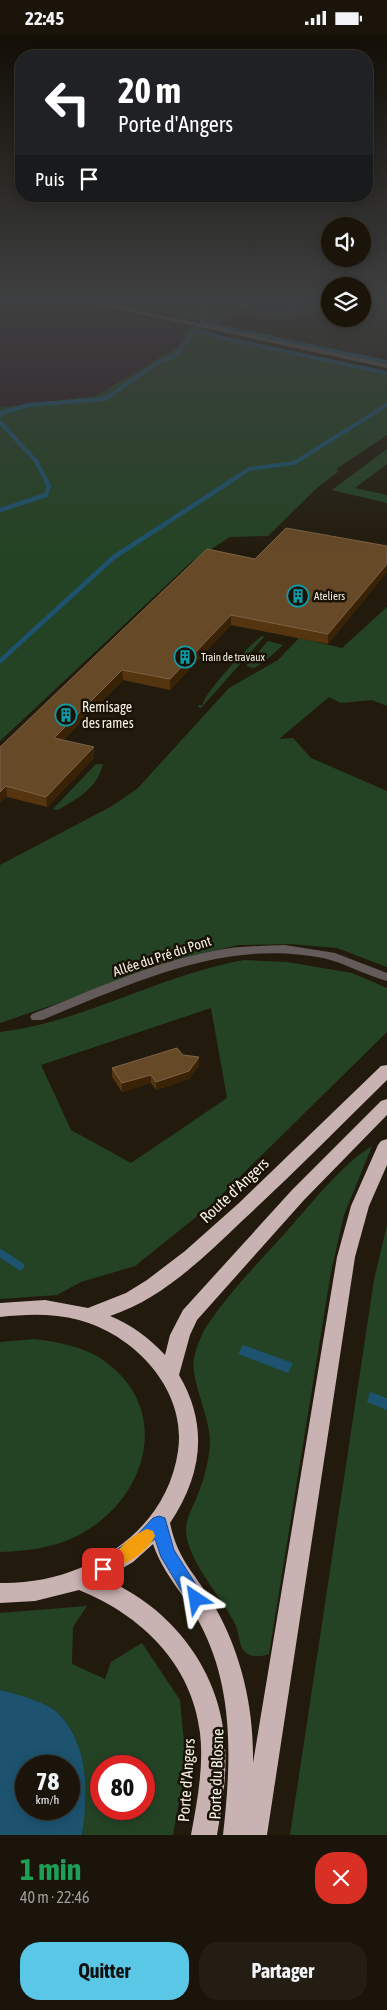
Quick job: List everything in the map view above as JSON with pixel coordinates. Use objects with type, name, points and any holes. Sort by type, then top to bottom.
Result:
[{"type":"highway","name":"Route d'Angers","points":[[90,1315],[104,1311],[140,1293],[200,1249],[270,1185],[387,1070]]},
{"type":"highway","points":[[170,1373],[180,1335],[190,1315],[298,1195],[387,1105]]},
{"type":"highway","points":[[254,1835],[346,1257],[360,1206],[387,1145]]},
{"type":"highway","points":[[0,1310],[26,1307],[58,1309],[90,1315],[128,1333],[144,1344],[170,1373],[182,1396],[188,1421],[190,1446],[185,1473],[175,1499],[159,1523],[124,1556],[80,1580],[46,1590],[0,1593]]},
{"type":"highway","name":"Porte du Blosne","points":[[159,1523],[167,1552],[207,1616],[224,1652],[235,1690],[243,1749],[236,1835]]},
{"type":"highway","name":"Porte d'Angers","points":[[80,1580],[110,1592],[133,1605],[158,1626],[186,1662],[198,1686],[212,1731],[214,1758],[204,1835]]},
{"type":"street","name":"Allée du Pré du Pont","points":[[37,1017],[167,967],[210,954],[231,950],[278,948],[321,954],[387,977]]},
{"type":"shaded area","points":[[0,385],[114,385],[96,396],[0,407]]},
{"type":"green space","points":[[114,385],[387,385],[387,435],[336,469],[339,471],[318,487],[268,536],[230,537],[191,562],[0,741],[0,407],[96,396]]},
{"type":"green space","points":[[387,449],[387,464],[355,488],[387,495],[387,503],[332,490]]},
{"type":"green space","points":[[387,607],[387,706],[372,700],[341,703],[329,697],[279,739],[293,738],[311,758],[387,791],[387,967],[337,948],[290,944],[238,945],[171,961],[85,994],[0,1023],[0,865],[112,806],[137,789],[229,688],[278,660],[299,638],[342,648]]},
{"type":"green space","points":[[262,636],[264,637],[201,708],[198,707],[203,705],[210,691],[228,669]]},
{"type":"green space","points":[[268,641],[283,645],[264,662],[254,668],[246,666]]},
{"type":"green space","points":[[96,764],[103,764],[92,786],[66,806],[58,810],[53,809]]},
{"type":"green space","points":[[244,960],[287,962],[352,973],[387,988],[387,1032],[211,1205],[135,1266],[81,1282],[57,1295],[0,1299],[0,1032],[62,1019],[182,976]],"holes":[[[211,1008],[227,1098],[131,1163],[71,1130],[41,1065]]]},
{"type":"green space","points":[[372,1146],[344,1215],[331,1272],[269,1654],[253,1656],[242,1649],[236,1626],[199,1567],[188,1542],[187,1521],[205,1474],[210,1439],[207,1419],[193,1366],[194,1358],[205,1328],[238,1285],[327,1185],[361,1153]]},
{"type":"green space","points":[[387,1225],[387,1835],[290,1835],[374,1280]]},
{"type":"green space","points":[[35,1339],[85,1350],[100,1358],[123,1378],[138,1401],[144,1426],[143,1452],[135,1477],[121,1500],[101,1520],[77,1536],[59,1543],[30,1550],[0,1552],[0,1342]]},
{"type":"green space","points":[[87,1606],[73,1627],[72,1664],[105,1679],[111,1662],[142,1643],[180,1700],[186,1764],[173,1835],[82,1835],[86,1803],[84,1770],[81,1754],[68,1725],[57,1712],[45,1704],[0,1690],[0,1613]]},
{"type":"water","points":[[243,1345],[293,1363],[288,1373],[238,1354]]},
{"type":"water","points":[[370,1392],[387,1398],[387,1410],[367,1402]]},
{"type":"water","points":[[0,1690],[37,1701],[51,1708],[68,1725],[81,1754],[84,1770],[86,1803],[82,1835],[0,1835]]},
{"type":"building","points":[[286,528],[387,546],[387,564],[328,634],[231,615],[170,679],[122,670],[54,738],[94,747],[46,797],[6,786],[0,792],[0,747],[207,549],[255,559]]},
{"type":"building","points":[[177,1048],[183,1055],[199,1057],[189,1071],[156,1082],[151,1075],[122,1083],[112,1068]]},
{"type":"waterway","points":[[0,416],[1,413],[29,405],[105,399],[125,385]]},
{"type":"waterway","points":[[249,469],[294,463],[387,405]]},
{"type":"waterway","points":[[0,422],[36,461],[47,482]]},
{"type":"waterway","points":[[229,482],[246,471]]},
{"type":"waterway","points":[[0,510],[46,495],[49,486],[46,481]]},
{"type":"waterway","points":[[0,661],[114,557],[231,481]]},
{"type":"waterway","points":[[0,1253],[20,1266]]},
{"type":"slow traffic","points":[[123,1557],[147,1536]]},
{"type":"place","name":"Ateliers","points":[[298,596]]},
{"type":"place","name":"Train de travaux","points":[[185,657]]},
{"type":"place","name":"Remisage des rames","points":[[66,715]]},
{"type":"route","points":[[103,1569],[124,1556],[159,1523],[167,1552],[196,1599]]}]
